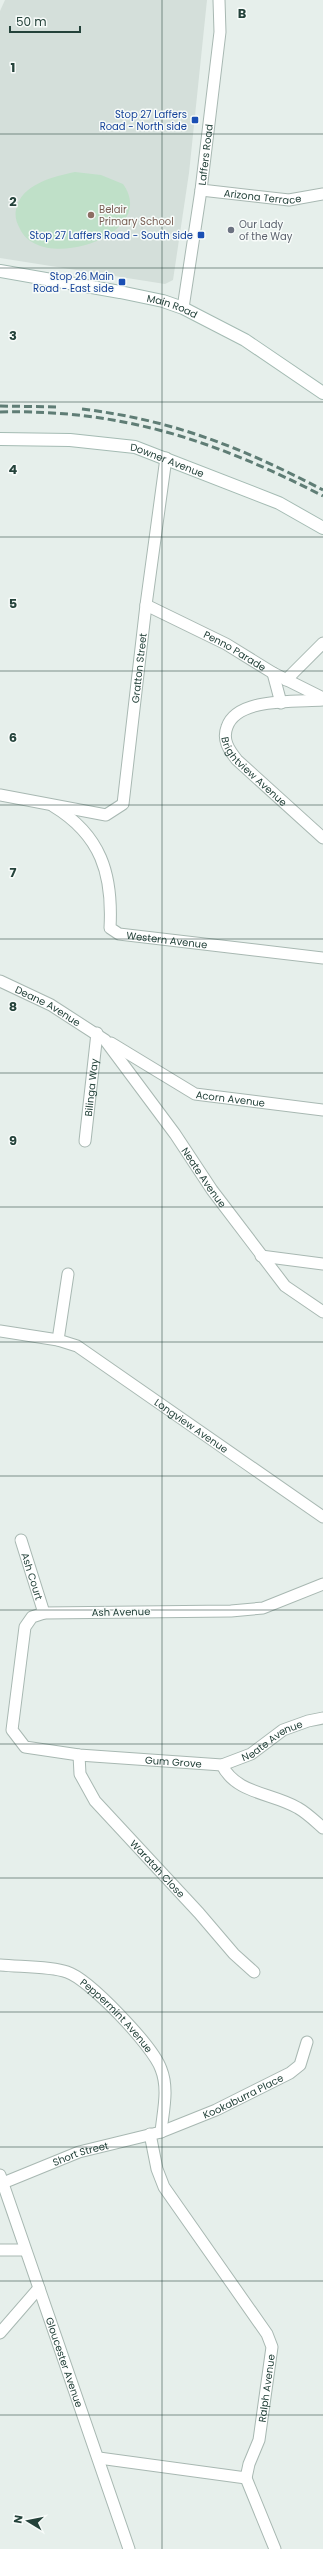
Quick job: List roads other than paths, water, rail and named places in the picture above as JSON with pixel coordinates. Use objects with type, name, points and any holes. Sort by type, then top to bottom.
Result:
[{"type":"main road","name":"Main Road","points":[[0,271],[120,292],[163,301],[182,308],[245,340],[323,393]]},
{"type":"main road","name":"Downer Avenue","points":[[0,439],[70,440],[135,447],[279,503],[323,528]]},
{"type":"street","name":"Laffers Road","points":[[182,308],[201,190],[220,32],[219,0]]},
{"type":"street","name":"Arizona Terrace","points":[[201,190],[289,200],[323,194]]},
{"type":"street","name":"Gratton Street","points":[[0,795],[106,815],[122,804],[146,605],[166,458]]},
{"type":"street","name":"Penno Parade","points":[[146,605],[226,644],[273,673],[323,699]]},
{"type":"street","points":[[286,680],[323,643]]},
{"type":"street","points":[[273,673],[281,703]]},
{"type":"street","name":"Brightview Avenue","points":[[323,699],[259,705],[240,710],[229,720],[224,735],[228,750],[323,838]]},
{"type":"street","name":"Western Avenue","points":[[51,804],[66,814],[91,838],[105,866],[111,901],[110,928],[119,934],[323,958]]},
{"type":"street","name":"Deane Avenue","points":[[0,981],[51,1005],[99,1035]]},
{"type":"street","name":"Acorn Avenue","points":[[99,1035],[195,1094],[323,1110]]},
{"type":"street","name":"Bilinga Way","points":[[85,1141],[99,1035]]},
{"type":"street","name":"Neate Avenue","points":[[99,1035],[261,1256],[285,1286],[323,1312]]},
{"type":"street","points":[[261,1256],[323,1264]]},
{"type":"street","points":[[58,1340],[68,1274]]},
{"type":"street","name":"Longview Avenue","points":[[0,1331],[58,1340],[77,1346],[323,1517]]},
{"type":"street","name":"Ash Court","points":[[21,1540],[44,1613]]},
{"type":"street","name":"Ash Avenue","points":[[44,1613],[231,1611],[263,1608],[323,1584]]},
{"type":"street","name":"Gum Grove","points":[[44,1613],[32,1617],[25,1627],[12,1730],[26,1747],[79,1755],[222,1765]]},
{"type":"street","name":"Neate Avenue","points":[[222,1765],[251,1754],[284,1730],[323,1718]]},
{"type":"street","name":"Waratah Close","points":[[79,1755],[80,1774],[95,1801],[199,1913],[234,1954],[254,1972]]},
{"type":"street","points":[[222,1765],[227,1776],[240,1786],[299,1808],[323,1828]]},
{"type":"street","name":"Peppermint Avenue","points":[[0,1965],[66,1971],[80,1977],[144,2040],[162,2069],[166,2089],[156,2133]]},
{"type":"street","name":"Kookaburra Place","points":[[156,2133],[216,2110],[290,2073],[300,2065],[307,2042]]},
{"type":"street","name":"Short Street","points":[[1,2179],[79,2152],[156,2133]]},
{"type":"street","name":"Ralph Avenue","points":[[156,2133],[157,2169],[164,2187],[267,2334],[272,2347],[259,2440],[249,2464],[246,2478]]},
{"type":"street","name":"Gloucester Avenue","points":[[1,2179],[130,2549]]},
{"type":"street","points":[[0,2250],[25,2250]]},
{"type":"street","points":[[0,2333],[39,2288]]},
{"type":"street","points":[[99,2458],[246,2478],[275,2549]]},
{"type":"railway","points":[[0,406],[60,407]]},
{"type":"railway","points":[[82,409],[147,420],[207,438],[264,461],[323,490]]},
{"type":"railway","points":[[0,412],[45,412],[87,416],[167,432],[206,444],[245,459],[323,496]]},
{"type":"place","name":"Stop 27 Laffers Road - North side","points":[[195,120]]},
{"type":"place","name":"Belair Primary School","points":[[91,215]]},
{"type":"place","name":"Our Lady of the Way","points":[[231,230]]},
{"type":"place","name":"Stop 27 Laffers Road - South side","points":[[201,235]]},
{"type":"place","name":"Stop 26 Main Road - East side","points":[[122,282]]}]
